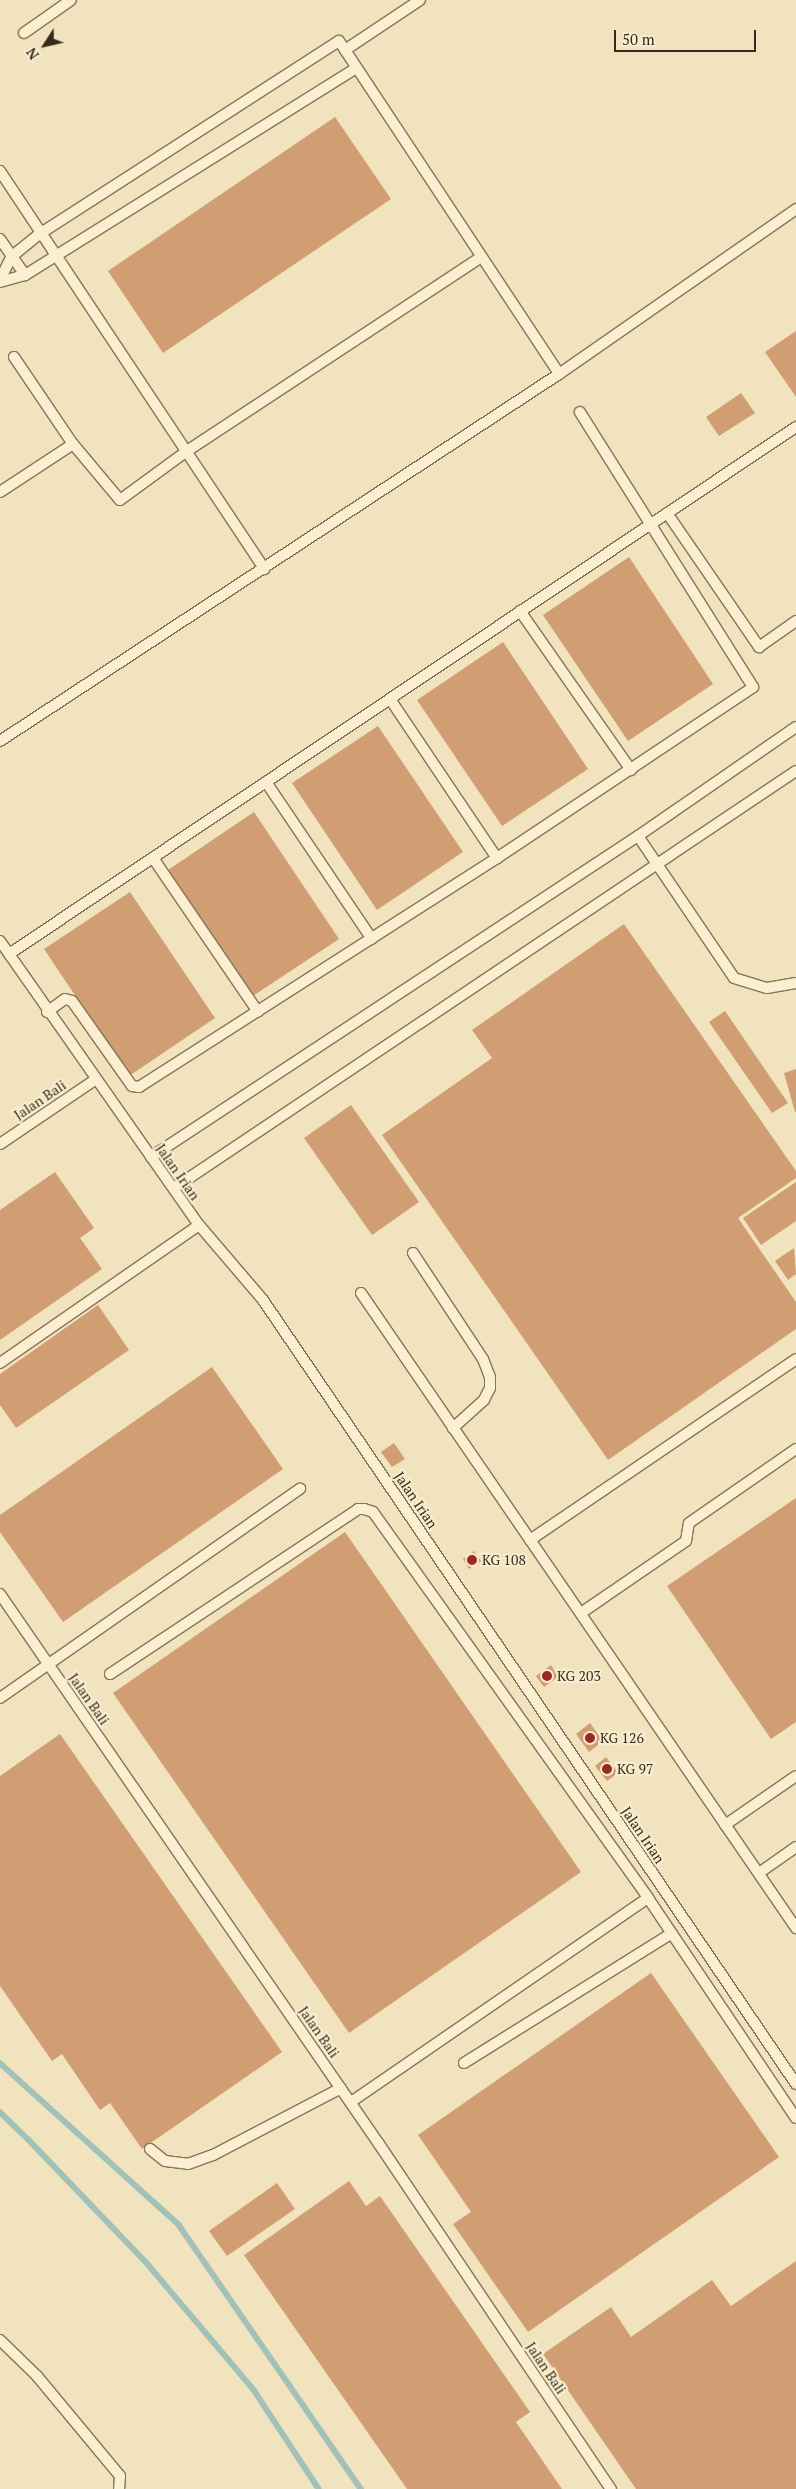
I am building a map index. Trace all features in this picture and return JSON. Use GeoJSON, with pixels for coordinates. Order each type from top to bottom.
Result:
{"type":"FeatureCollection","features":[{"type":"Feature","properties":{"kind":"lane"},"geometry":{"type":"LineString","coordinates":[[24,33],[71,0]]}},
{"type":"Feature","properties":{"kind":"lane"},"geometry":{"type":"LineString","coordinates":[[345,50],[420,0]]}},
{"type":"Feature","properties":{"kind":"lane"},"geometry":{"type":"LineString","coordinates":[[0,282],[12,257],[41,233],[338,41],[559,374]]}},
{"type":"Feature","properties":{"kind":"lane"},"geometry":{"type":"LineString","coordinates":[[0,282],[25,275],[356,68]]}},
{"type":"Feature","properties":{"kind":"lane"},"geometry":{"type":"LineString","coordinates":[[0,171],[264,569]]}},
{"type":"Feature","properties":{"kind":"lane"},"geometry":{"type":"LineString","coordinates":[[0,741],[559,374],[796,209]]}},
{"type":"Feature","properties":{"kind":"lane"},"geometry":{"type":"LineString","coordinates":[[0,239],[25,275]]}},
{"type":"Feature","properties":{"kind":"lane"},"geometry":{"type":"LineString","coordinates":[[14,357],[73,444],[120,500],[187,451],[481,257]]}},
{"type":"Feature","properties":{"kind":"lane"},"geometry":{"type":"LineString","coordinates":[[47,1012],[65,999],[72,1001],[132,1086],[140,1087],[497,858],[753,687],[649,525],[580,412]]}},
{"type":"Feature","properties":{"kind":"lane"},"geometry":{"type":"LineString","coordinates":[[9,954],[796,427]]}},
{"type":"Feature","properties":{"kind":"lane"},"geometry":{"type":"LineString","coordinates":[[0,492],[73,444]]}},
{"type":"Feature","properties":{"kind":"lane"},"geometry":{"type":"LineString","coordinates":[[668,513],[759,648],[796,621]]}},
{"type":"Feature","properties":{"kind":"lane"},"geometry":{"type":"LineString","coordinates":[[520,611],[631,770]]}},
{"type":"Feature","properties":{"kind":"lane"},"geometry":{"type":"LineString","coordinates":[[390,698],[497,858]]}},
{"type":"Feature","properties":{"kind":"lane"},"geometry":{"type":"LineString","coordinates":[[151,1157],[638,836],[796,727]]}},
{"type":"Feature","properties":{"kind":"lane"},"geometry":{"type":"LineString","coordinates":[[174,1188],[796,771]]}},
{"type":"Feature","properties":{"kind":"lane"},"geometry":{"type":"LineString","coordinates":[[266,782],[372,939]]}},
{"type":"Feature","properties":{"kind":"lane"},"geometry":{"type":"LineString","coordinates":[[638,836],[734,978],[767,988],[796,983]]}},
{"type":"Feature","properties":{"kind":"lane"},"geometry":{"type":"LineString","coordinates":[[153,858],[258,1012]]}},
{"type":"Feature","properties":{"kind":"lane","name":"Jalan Irian"},"geometry":{"type":"LineString","coordinates":[[0,941],[47,1012],[199,1225],[263,1300],[796,2084]]}},
{"type":"Feature","properties":{"kind":"lane","name":"Jalan Bali"},"geometry":{"type":"LineString","coordinates":[[0,1144],[95,1080]]}},
{"type":"Feature","properties":{"kind":"lane"},"geometry":{"type":"LineString","coordinates":[[0,1363],[199,1225]]}},
{"type":"Feature","properties":{"kind":"lane"},"geometry":{"type":"LineString","coordinates":[[413,1252],[483,1360],[490,1377],[490,1388],[484,1400],[453,1428]]}},
{"type":"Feature","properties":{"kind":"lane"},"geometry":{"type":"LineString","coordinates":[[361,1293],[796,1928]]}},
{"type":"Feature","properties":{"kind":"lane"},"geometry":{"type":"LineString","coordinates":[[530,1540],[796,1359]]}},
{"type":"Feature","properties":{"kind":"lane"},"geometry":{"type":"LineString","coordinates":[[581,1613],[686,1541],[690,1523],[796,1449]]}},
{"type":"Feature","properties":{"kind":"lane"},"geometry":{"type":"LineString","coordinates":[[0,1698],[300,1489]]}},
{"type":"Feature","properties":{"kind":"lane"},"geometry":{"type":"LineString","coordinates":[[110,1674],[358,1510],[364,1508],[373,1512],[648,1898],[796,2118]]}},
{"type":"Feature","properties":{"kind":"lane","name":"Jalan Bali"},"geometry":{"type":"LineString","coordinates":[[0,1594],[351,2102],[611,2489]]}},
{"type":"Feature","properties":{"kind":"lane"},"geometry":{"type":"LineString","coordinates":[[725,1825],[796,1776]]}},
{"type":"Feature","properties":{"kind":"lane"},"geometry":{"type":"LineString","coordinates":[[759,1873],[796,1847]]}},
{"type":"Feature","properties":{"kind":"lane"},"geometry":{"type":"LineString","coordinates":[[351,2102],[648,1898]]}},
{"type":"Feature","properties":{"kind":"lane"},"geometry":{"type":"LineString","coordinates":[[464,2063],[672,1933]]}},
{"type":"Feature","properties":{"kind":"lane"},"geometry":{"type":"LineString","coordinates":[[150,2149],[165,2161],[188,2164],[214,2155],[341,2088]]}},
{"type":"Feature","properties":{"kind":"lane"},"geometry":{"type":"LineString","coordinates":[[0,2340],[37,2376],[120,2476],[119,2489]]}},
{"type":"Feature","properties":{"kind":"building"},"geometry":{"type":"Polygon","coordinates":[[[335,117],[391,199],[163,353],[108,271],[335,117]]]}},
{"type":"Feature","properties":{"kind":"building"},"geometry":{"type":"Polygon","coordinates":[[[796,331],[796,397],[765,352],[796,331]]]}},
{"type":"Feature","properties":{"kind":"building"},"geometry":{"type":"Polygon","coordinates":[[[741,393],[755,413],[719,436],[706,417],[741,393]]]}},
{"type":"Feature","properties":{"kind":"building"},"geometry":{"type":"Polygon","coordinates":[[[629,557],[713,684],[628,741],[543,615],[629,557]]]}},
{"type":"Feature","properties":{"kind":"building"},"geometry":{"type":"Polygon","coordinates":[[[503,642],[588,769],[502,826],[417,700],[503,642]]]}},
{"type":"Feature","properties":{"kind":"building"},"geometry":{"type":"Polygon","coordinates":[[[378,726],[463,852],[377,910],[292,783],[378,726]]]}},
{"type":"Feature","properties":{"kind":"building"},"geometry":{"type":"Polygon","coordinates":[[[254,812],[339,939],[253,996],[168,870],[254,812]]]}},
{"type":"Feature","properties":{"kind":"building"},"geometry":{"type":"Polygon","coordinates":[[[130,892],[215,1018],[129,1076],[44,949],[130,892]]]}},
{"type":"Feature","properties":{"kind":"building"},"geometry":{"type":"Polygon","coordinates":[[[624,924],[796,1171],[796,1178],[738,1218],[796,1302],[796,1329],[608,1460],[382,1135],[492,1058],[472,1030],[624,924]]]}},
{"type":"Feature","properties":{"kind":"building"},"geometry":{"type":"Polygon","coordinates":[[[725,1011],[788,1103],[772,1113],[709,1022],[725,1011]]]}},
{"type":"Feature","properties":{"kind":"building"},"geometry":{"type":"Polygon","coordinates":[[[796,1069],[796,1112],[795,1112],[784,1073],[796,1069]]]}},
{"type":"Feature","properties":{"kind":"building"},"geometry":{"type":"Polygon","coordinates":[[[351,1105],[419,1202],[372,1235],[304,1138],[351,1105]]]}},
{"type":"Feature","properties":{"kind":"building"},"geometry":{"type":"Polygon","coordinates":[[[55,1172],[94,1228],[80,1238],[102,1269],[0,1340],[0,1210],[55,1172]]]}},
{"type":"Feature","properties":{"kind":"building"},"geometry":{"type":"Polygon","coordinates":[[[796,1182],[796,1221],[761,1245],[743,1218],[796,1182]]]}},
{"type":"Feature","properties":{"kind":"building"},"geometry":{"type":"Polygon","coordinates":[[[794,1248],[796,1274],[788,1280],[775,1261],[794,1248]]]}},
{"type":"Feature","properties":{"kind":"building"},"geometry":{"type":"Polygon","coordinates":[[[98,1305],[129,1350],[16,1428],[0,1405],[0,1374],[98,1305]]]}},
{"type":"Feature","properties":{"kind":"building"},"geometry":{"type":"Polygon","coordinates":[[[212,1367],[283,1469],[63,1622],[0,1532],[0,1515],[212,1367]]]}},
{"type":"Feature","properties":{"kind":"building"},"geometry":{"type":"Polygon","coordinates":[[[394,1443],[405,1459],[392,1467],[381,1452],[394,1443]]]}},
{"type":"Feature","properties":{"kind":"building"},"geometry":{"type":"Polygon","coordinates":[[[796,1498],[796,1722],[771,1739],[667,1586],[796,1498]]]}},
{"type":"Feature","properties":{"kind":"building"},"geometry":{"type":"Polygon","coordinates":[[[345,1532],[581,1872],[349,2033],[113,1693],[345,1532]]]}},
{"type":"Feature","properties":{"kind":"building","name":"KG 108"},"geometry":{"type":"Polygon","coordinates":[[[474,1551],[481,1561],[469,1569],[463,1559],[474,1551]]]}},
{"type":"Feature","properties":{"kind":"building","name":"KG 203"},"geometry":{"type":"Polygon","coordinates":[[[551,1665],[558,1677],[544,1687],[536,1676],[551,1665]]]}},
{"type":"Feature","properties":{"kind":"building","name":"KG 126"},"geometry":{"type":"Polygon","coordinates":[[[590,1723],[603,1741],[589,1752],[576,1734],[590,1723]]]}},
{"type":"Feature","properties":{"kind":"building"},"geometry":{"type":"Polygon","coordinates":[[[60,1734],[282,2052],[142,2149],[110,2103],[100,2110],[62,2054],[52,2061],[0,1986],[0,1776],[60,1734]]]}},
{"type":"Feature","properties":{"kind":"building","name":"KG 97"},"geometry":{"type":"Polygon","coordinates":[[[606,1757],[618,1773],[607,1781],[595,1766],[606,1757]]]}},
{"type":"Feature","properties":{"kind":"building"},"geometry":{"type":"Polygon","coordinates":[[[651,1973],[779,2157],[528,2332],[453,2224],[471,2212],[418,2135],[651,1973]]]}},
{"type":"Feature","properties":{"kind":"building"},"geometry":{"type":"Polygon","coordinates":[[[349,2181],[366,2206],[380,2196],[530,2412],[516,2422],[562,2489],[407,2489],[244,2255],[349,2181]]]}},
{"type":"Feature","properties":{"kind":"building"},"geometry":{"type":"Polygon","coordinates":[[[277,2183],[295,2209],[227,2256],[209,2231],[277,2183]]]}},
{"type":"Feature","properties":{"kind":"building"},"geometry":{"type":"Polygon","coordinates":[[[796,2261],[796,2489],[636,2489],[543,2354],[611,2307],[631,2337],[712,2280],[731,2306],[796,2261]]]}},
{"type":"Feature","properties":{"kind":"waterway"},"geometry":{"type":"LineString","coordinates":[[0,2063],[179,2225],[361,2489]]}},
{"type":"Feature","properties":{"kind":"waterway"},"geometry":{"type":"LineString","coordinates":[[0,2112],[146,2262],[254,2390],[319,2489]]}},
{"type":"Feature","properties":{"kind":"place","name":"KG 108"},"geometry":{"type":"Point","coordinates":[472,1560]}},
{"type":"Feature","properties":{"kind":"place","name":"KG 203"},"geometry":{"type":"Point","coordinates":[547,1676]}},
{"type":"Feature","properties":{"kind":"place","name":"KG 126"},"geometry":{"type":"Point","coordinates":[590,1738]}},
{"type":"Feature","properties":{"kind":"place","name":"KG 97"},"geometry":{"type":"Point","coordinates":[607,1769]}}]}
